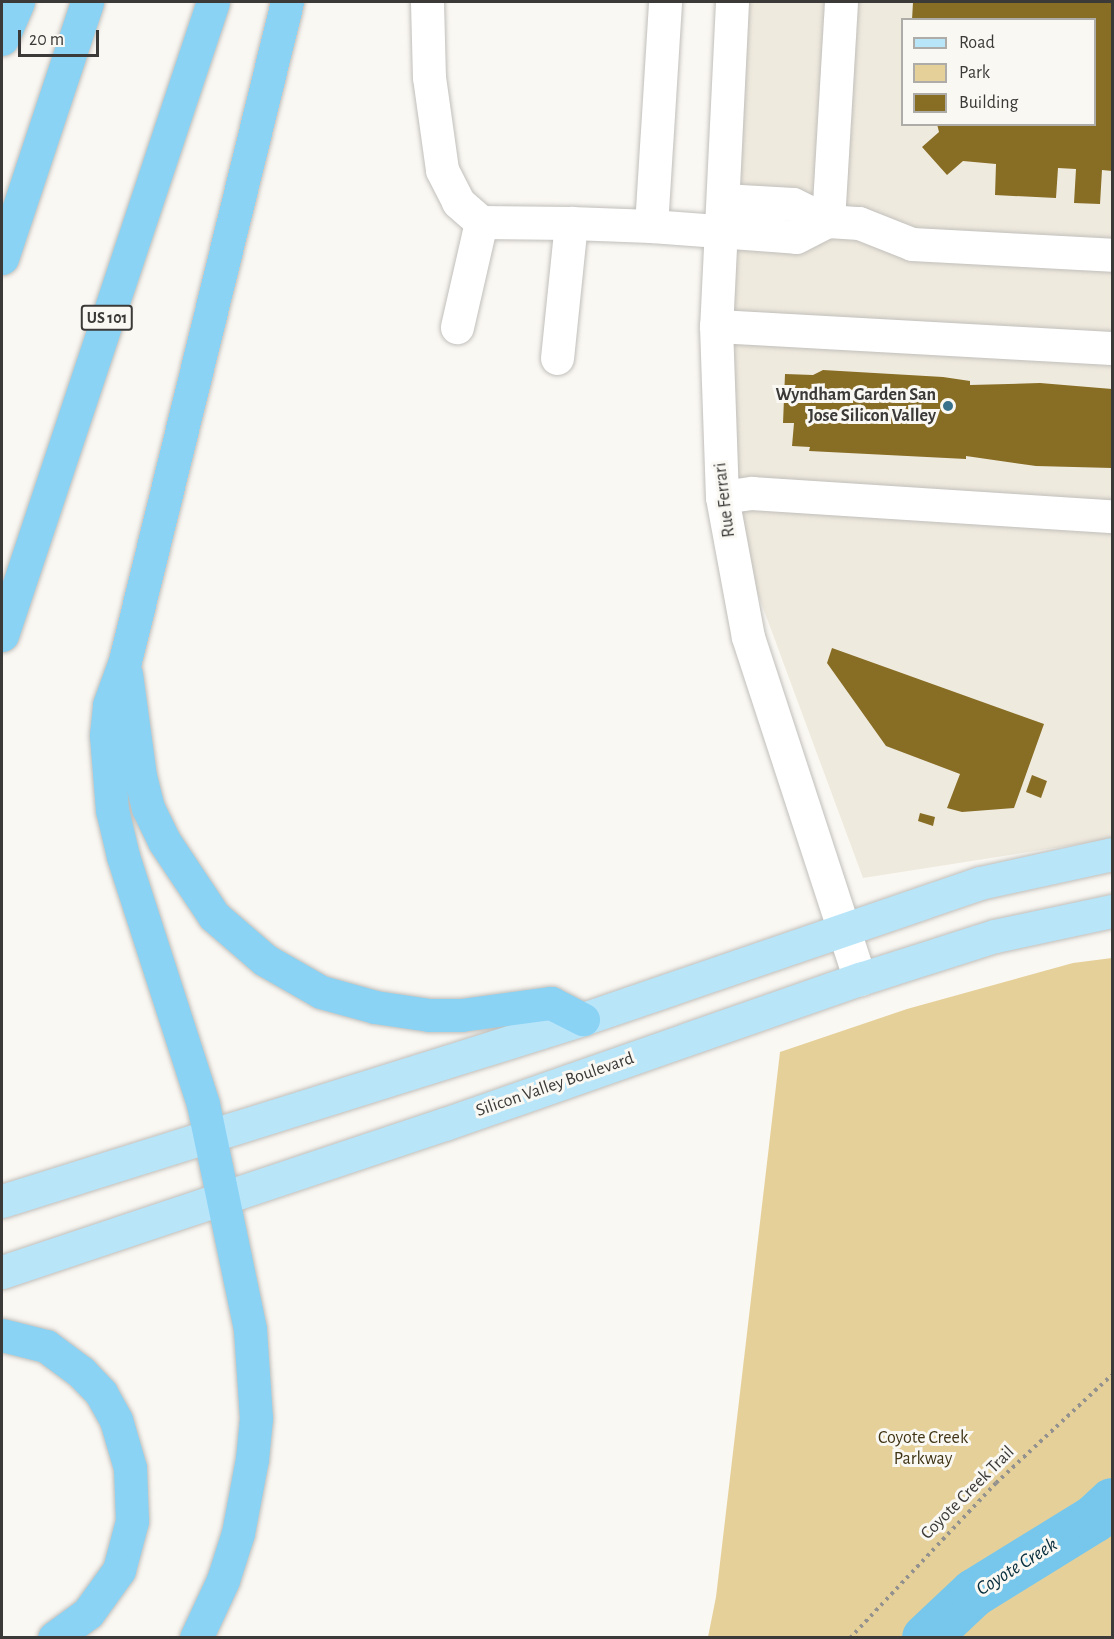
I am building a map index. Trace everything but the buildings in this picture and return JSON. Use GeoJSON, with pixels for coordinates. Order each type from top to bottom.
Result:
{"type":"FeatureCollection","features":[{"type":"Feature","properties":{"kind":"highway"},"geometry":{"type":"LineString","coordinates":[[2,39],[18,2]]}},
{"type":"Feature","properties":{"kind":"highway"},"geometry":{"type":"LineString","coordinates":[[2,258],[87,2]]}},
{"type":"Feature","properties":{"kind":"highway","name":"US 101"},"geometry":{"type":"LineString","coordinates":[[2,635],[213,2]]}},
{"type":"Feature","properties":{"kind":"highway"},"geometry":{"type":"LineString","coordinates":[[196,1638],[211,1610],[238,1533],[252,1460],[256,1418],[250,1329],[210,1138],[112,810],[107,767],[108,715],[125,661],[287,2]]}},
{"type":"Feature","properties":{"kind":"highway"},"geometry":{"type":"LineString","coordinates":[[125,661],[140,776],[148,808],[164,841],[214,916],[265,960],[321,992],[375,1007],[461,1015],[551,1003],[583,1019]]}},
{"type":"Feature","properties":{"kind":"highway"},"geometry":{"type":"LineString","coordinates":[[2,1335],[46,1346],[81,1372],[100,1393],[116,1420],[130,1468],[132,1521],[118,1570],[88,1612],[54,1638]]}},
{"type":"Feature","properties":{"kind":"main road"},"geometry":{"type":"LineString","coordinates":[[2,1201],[210,1138],[583,1019],[980,883],[1113,854]]}},
{"type":"Feature","properties":{"kind":"main road","name":"Silicon Valley Boulevard"},"geometry":{"type":"LineString","coordinates":[[2,1272],[860,979],[995,936],[1113,911]]}},
{"type":"Feature","properties":{"kind":"street"},"geometry":{"type":"LineString","coordinates":[[427,2],[429,77],[442,170],[458,202],[481,222],[651,226],[721,215],[796,237],[828,221],[859,223],[912,244],[1113,255]]}},
{"type":"Feature","properties":{"kind":"street"},"geometry":{"type":"LineString","coordinates":[[651,226],[665,2]]}},
{"type":"Feature","properties":{"kind":"street","name":"Rue Ferrari"},"geometry":{"type":"LineString","coordinates":[[732,2],[716,326],[722,496],[748,638],[860,979]]}},
{"type":"Feature","properties":{"kind":"street"},"geometry":{"type":"LineString","coordinates":[[828,221],[841,2]]}},
{"type":"Feature","properties":{"kind":"street"},"geometry":{"type":"LineString","coordinates":[[457,327],[481,222]]}},
{"type":"Feature","properties":{"kind":"street"},"geometry":{"type":"LineString","coordinates":[[557,358],[571,223]]}},
{"type":"Feature","properties":{"kind":"street"},"geometry":{"type":"LineString","coordinates":[[716,326],[1113,348]]}},
{"type":"Feature","properties":{"kind":"street"},"geometry":{"type":"LineString","coordinates":[[722,496],[753,493],[1113,516]]}},
{"type":"Feature","properties":{"kind":"path","name":"Coyote Creek Trail"},"geometry":{"type":"LineString","coordinates":[[850,1638],[996,1483],[1113,1375]]}},
{"type":"Feature","properties":{"kind":"shaded area"},"geometry":{"type":"Polygon","coordinates":[[[732,2],[1112,2],[1112,839],[863,878],[722,497],[732,2]]]}},
{"type":"Feature","properties":{"kind":"green space","name":"Coyote Creek Parkway"},"geometry":{"type":"Polygon","coordinates":[[[1112,958],[1112,1637],[708,1637],[716,1597],[780,1052],[907,1009],[1073,963],[1112,958]]]}},
{"type":"Feature","properties":{"kind":"waterway","name":"Coyote Creek"},"geometry":{"type":"LineString","coordinates":[[926,1638],[974,1593],[1094,1519],[1112,1502]]}},
{"type":"Feature","properties":{"kind":"place","name":"Wyndham Garden San Jose Silicon Valley"},"geometry":{"type":"Point","coordinates":[948,406]}}]}
